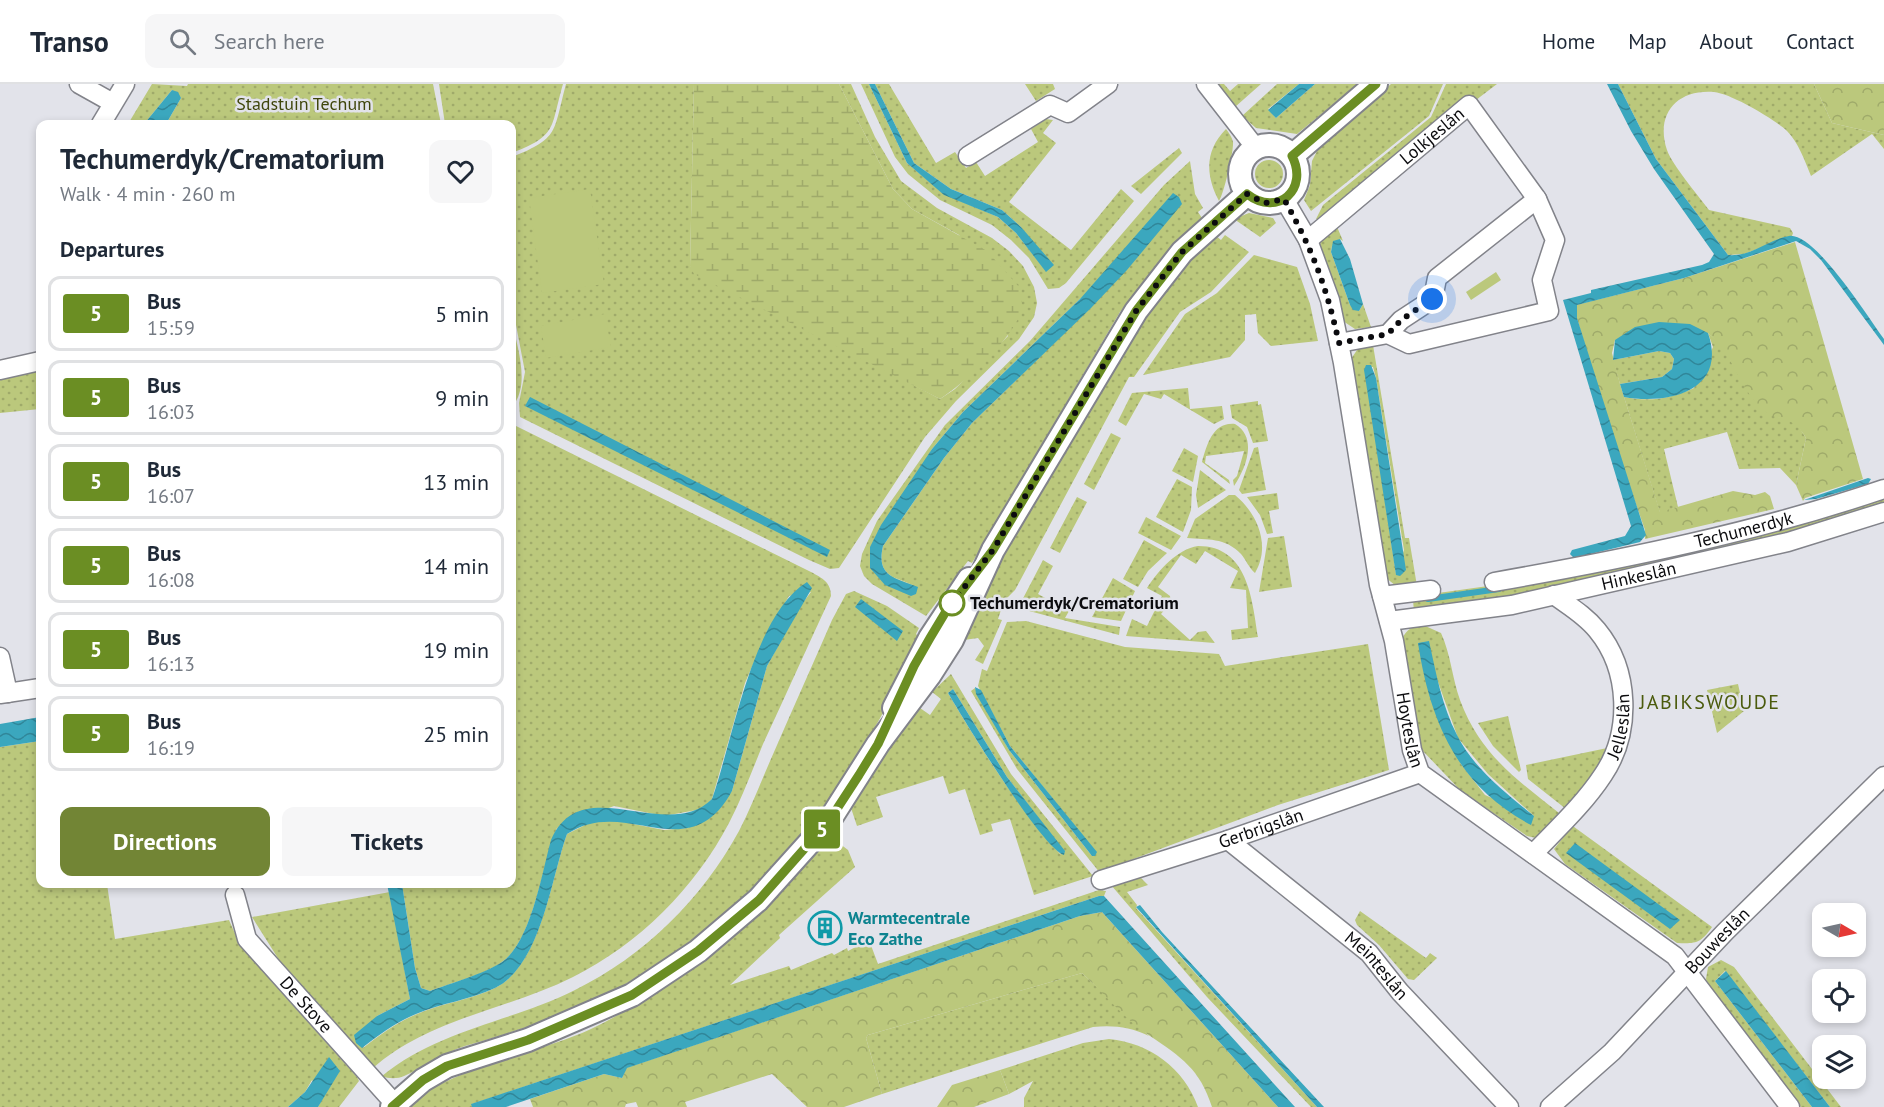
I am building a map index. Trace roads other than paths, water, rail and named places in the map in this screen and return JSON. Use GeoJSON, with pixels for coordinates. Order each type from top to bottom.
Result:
{"type":"FeatureCollection","features":[{"type":"Feature","properties":{"kind":"street"},"geometry":{"type":"LineString","coordinates":[[79,84],[113,104]]}},
{"type":"Feature","properties":{"kind":"street"},"geometry":{"type":"LineString","coordinates":[[103,120],[125,84]]}},
{"type":"Feature","properties":{"kind":"street"},"geometry":{"type":"LineString","coordinates":[[968,156],[1050,105],[1068,113],[1108,84]]}},
{"type":"Feature","properties":{"kind":"street"},"geometry":{"type":"LineString","coordinates":[[1206,84],[1255,147]]}},
{"type":"Feature","properties":{"kind":"street"},"geometry":{"type":"LineString","coordinates":[[1292,156],[1376,84]]}},
{"type":"Feature","properties":{"kind":"street","name":"Lolkjeslân"},"geometry":{"type":"LineString","coordinates":[[1308,240],[1469,105],[1537,199],[1555,240],[1542,280],[1549,311],[1409,344],[1388,334],[1339,343]]}},
{"type":"Feature","properties":{"kind":"street"},"geometry":{"type":"LineString","coordinates":[[1275,145],[1292,156],[1298,167],[1298,179],[1293,191],[1284,199],[1265,203],[1247,194],[1240,182],[1239,169],[1245,156],[1255,147],[1275,145]]}},
{"type":"Feature","properties":{"kind":"street"},"geometry":{"type":"LineString","coordinates":[[393,1105],[423,1080],[447,1066],[578,1020],[632,995],[698,951],[759,900],[829,821],[878,744],[929,676],[952,640],[993,550],[1136,311],[1182,252],[1247,194]]}},
{"type":"Feature","properties":{"kind":"street","name":"Hoyteslân"},"geometry":{"type":"LineString","coordinates":[[1284,199],[1308,240],[1330,300],[1382,596],[1389,621],[1412,750],[1420,773],[1675,956],[1790,1107]]}},
{"type":"Feature","properties":{"kind":"street"},"geometry":{"type":"LineString","coordinates":[[1388,334],[1401,320],[1432,299],[1437,278],[1537,199]]}},
{"type":"Feature","properties":{"kind":"street"},"geometry":{"type":"LineString","coordinates":[[0,370],[36,361]]}},
{"type":"Feature","properties":{"kind":"street","name":"Techumerdyk"},"geometry":{"type":"LineString","coordinates":[[1494,582],[1685,544],[1840,504],[1884,489]]}},
{"type":"Feature","properties":{"kind":"street","name":"Hinkeslân"},"geometry":{"type":"LineString","coordinates":[[1389,621],[1512,605],[1788,542],[1884,512]]}},
{"type":"Feature","properties":{"kind":"street"},"geometry":{"type":"LineString","coordinates":[[1382,596],[1431,590]]}},
{"type":"Feature","properties":{"kind":"street","name":"Jelleslân"},"geometry":{"type":"LineString","coordinates":[[1533,854],[1602,776],[1617,748],[1623,716],[1619,674],[1605,641],[1585,618],[1554,595]]}},
{"type":"Feature","properties":{"kind":"street"},"geometry":{"type":"LineString","coordinates":[[0,657],[4,694],[36,689]]}},
{"type":"Feature","properties":{"kind":"street","name":"Gerbrigslân"},"geometry":{"type":"LineString","coordinates":[[1101,880],[1228,840],[1420,773]]}},
{"type":"Feature","properties":{"kind":"street","name":"Bouweslân"},"geometry":{"type":"LineString","coordinates":[[1550,1107],[1612,1052],[1687,972],[1884,776]]}},
{"type":"Feature","properties":{"kind":"street","name":"Meinteslân"},"geometry":{"type":"LineString","coordinates":[[1228,840],[1369,953],[1407,1000],[1509,1107]]}},
{"type":"Feature","properties":{"kind":"street","name":"De Stove"},"geometry":{"type":"LineString","coordinates":[[235,895],[247,939],[393,1105]]}},
{"type":"Feature","properties":{"kind":"water"},"geometry":{"type":"Polygon","coordinates":[[[869,84],[875,84],[914,163],[951,189],[1002,210],[1021,227],[1054,265],[1046,272],[1016,233],[998,217],[944,195],[907,163],[869,84]]]}},
{"type":"Feature","properties":{"kind":"water"},"geometry":{"type":"Polygon","coordinates":[[[1299,84],[1315,84],[1276,118],[1268,110],[1299,84]]]}},
{"type":"Feature","properties":{"kind":"water"},"geometry":{"type":"Polygon","coordinates":[[[1607,84],[1618,84],[1656,159],[1728,255],[1752,251],[1789,236],[1800,238],[1813,248],[1841,278],[1884,339],[1884,345],[1821,260],[1810,249],[1796,241],[1684,278],[1577,305],[1577,318],[1646,535],[1640,542],[1574,558],[1570,554],[1572,550],[1625,536],[1631,526],[1563,300],[1591,293],[1591,290],[1702,265],[1709,262],[1714,254],[1654,169],[1607,84]]]}},
{"type":"Feature","properties":{"kind":"water"},"geometry":{"type":"Polygon","coordinates":[[[172,90],[178,92],[181,98],[168,120],[147,120],[172,90]]]}},
{"type":"Feature","properties":{"kind":"water"},"geometry":{"type":"Polygon","coordinates":[[[1173,193],[1179,197],[1182,204],[1127,270],[1091,308],[972,423],[944,458],[883,546],[882,564],[885,570],[895,578],[918,587],[916,594],[911,596],[885,585],[870,568],[870,547],[881,525],[932,449],[963,412],[1080,299],[1173,193]]]}},
{"type":"Feature","properties":{"kind":"water"},"geometry":{"type":"Polygon","coordinates":[[[1340,239],[1350,259],[1363,304],[1359,311],[1353,310],[1350,305],[1331,252],[1333,241],[1340,239]]]}},
{"type":"Feature","properties":{"kind":"water"},"geometry":{"type":"Polygon","coordinates":[[[1659,322],[1690,324],[1708,333],[1712,353],[1710,369],[1702,381],[1690,390],[1675,396],[1658,399],[1624,397],[1620,384],[1662,377],[1672,369],[1674,359],[1670,353],[1659,351],[1613,360],[1615,340],[1635,327],[1659,322]]]}},
{"type":"Feature","properties":{"kind":"water"},"geometry":{"type":"Polygon","coordinates":[[[1366,365],[1371,365],[1376,378],[1406,570],[1400,576],[1396,575],[1364,370],[1366,365]]]}},
{"type":"Feature","properties":{"kind":"water"},"geometry":{"type":"Polygon","coordinates":[[[530,397],[830,550],[827,557],[525,406],[530,397]]]}},
{"type":"Feature","properties":{"kind":"water"},"geometry":{"type":"Polygon","coordinates":[[[1868,478],[1871,479],[1868,484],[1816,499],[1804,500],[1868,478]]]}},
{"type":"Feature","properties":{"kind":"water"},"geometry":{"type":"Polygon","coordinates":[[[807,582],[812,588],[767,666],[732,791],[715,814],[696,826],[676,829],[611,822],[589,824],[567,834],[534,941],[511,977],[485,992],[409,1017],[362,1048],[356,1043],[354,1035],[377,1016],[410,999],[388,888],[403,888],[415,968],[421,988],[430,991],[502,962],[521,939],[534,906],[551,840],[565,820],[582,810],[603,808],[672,814],[693,811],[712,799],[758,650],[772,622],[788,599],[807,582]]]}},
{"type":"Feature","properties":{"kind":"water"},"geometry":{"type":"Polygon","coordinates":[[[861,599],[903,631],[897,641],[855,607],[861,599]]]}},
{"type":"Feature","properties":{"kind":"water"},"geometry":{"type":"Polygon","coordinates":[[[1429,641],[1443,701],[1457,735],[1481,769],[1534,816],[1531,825],[1505,809],[1484,791],[1451,749],[1430,699],[1423,672],[1418,643],[1429,641]]]}},
{"type":"Feature","properties":{"kind":"water"},"geometry":{"type":"Polygon","coordinates":[[[975,687],[981,690],[1010,746],[1097,852],[1095,856],[1092,856],[1009,750],[976,694],[975,687]]]}},
{"type":"Feature","properties":{"kind":"water"},"geometry":{"type":"Polygon","coordinates":[[[953,689],[1007,777],[1065,851],[1064,855],[1053,847],[1038,830],[1003,781],[948,693],[953,689]]]}},
{"type":"Feature","properties":{"kind":"water"},"geometry":{"type":"Polygon","coordinates":[[[36,718],[36,742],[0,747],[0,724],[36,718]]]}},
{"type":"Feature","properties":{"kind":"water"},"geometry":{"type":"Polygon","coordinates":[[[1575,843],[1680,920],[1670,929],[1566,853],[1575,843]]]}},
{"type":"Feature","properties":{"kind":"water"},"geometry":{"type":"Polygon","coordinates":[[[1104,896],[1295,1107],[1278,1107],[1102,912],[1080,916],[627,1068],[622,1078],[604,1074],[506,1107],[472,1107],[471,1104],[1104,896]]]}},
{"type":"Feature","properties":{"kind":"water"},"geometry":{"type":"Polygon","coordinates":[[[1140,905],[1162,932],[1324,1107],[1317,1107],[1136,907],[1140,905]]]}},
{"type":"Feature","properties":{"kind":"water"},"geometry":{"type":"Polygon","coordinates":[[[1726,971],[1812,1083],[1812,1089],[1816,1089],[1830,1107],[1812,1107],[1715,981],[1726,971]]]}},
{"type":"Feature","properties":{"kind":"water"},"geometry":{"type":"Polygon","coordinates":[[[329,1057],[340,1071],[318,1107],[288,1107],[305,1092],[329,1057]]]}},
{"type":"Feature","properties":{"kind":"waterway"},"geometry":{"type":"LineString","coordinates":[[1428,599],[1499,589]]}},
{"type":"Feature","properties":{"kind":"place","name":"Techumerdyk/Crematorium"},"geometry":{"type":"Point","coordinates":[952,603]}},
{"type":"Feature","properties":{"kind":"place","name":"Warmtecentrale Eco Zathe"},"geometry":{"type":"Point","coordinates":[825,928]}},
{"type":"Feature","properties":{"kind":"district","name":"JABIKSWOUDE"},"geometry":{"type":"Point","coordinates":[1710,702]}},
{"type":"Feature","properties":{"kind":"park label","name":"Stadstuin Techum"},"geometry":{"type":"Point","coordinates":[304,104]}}]}
